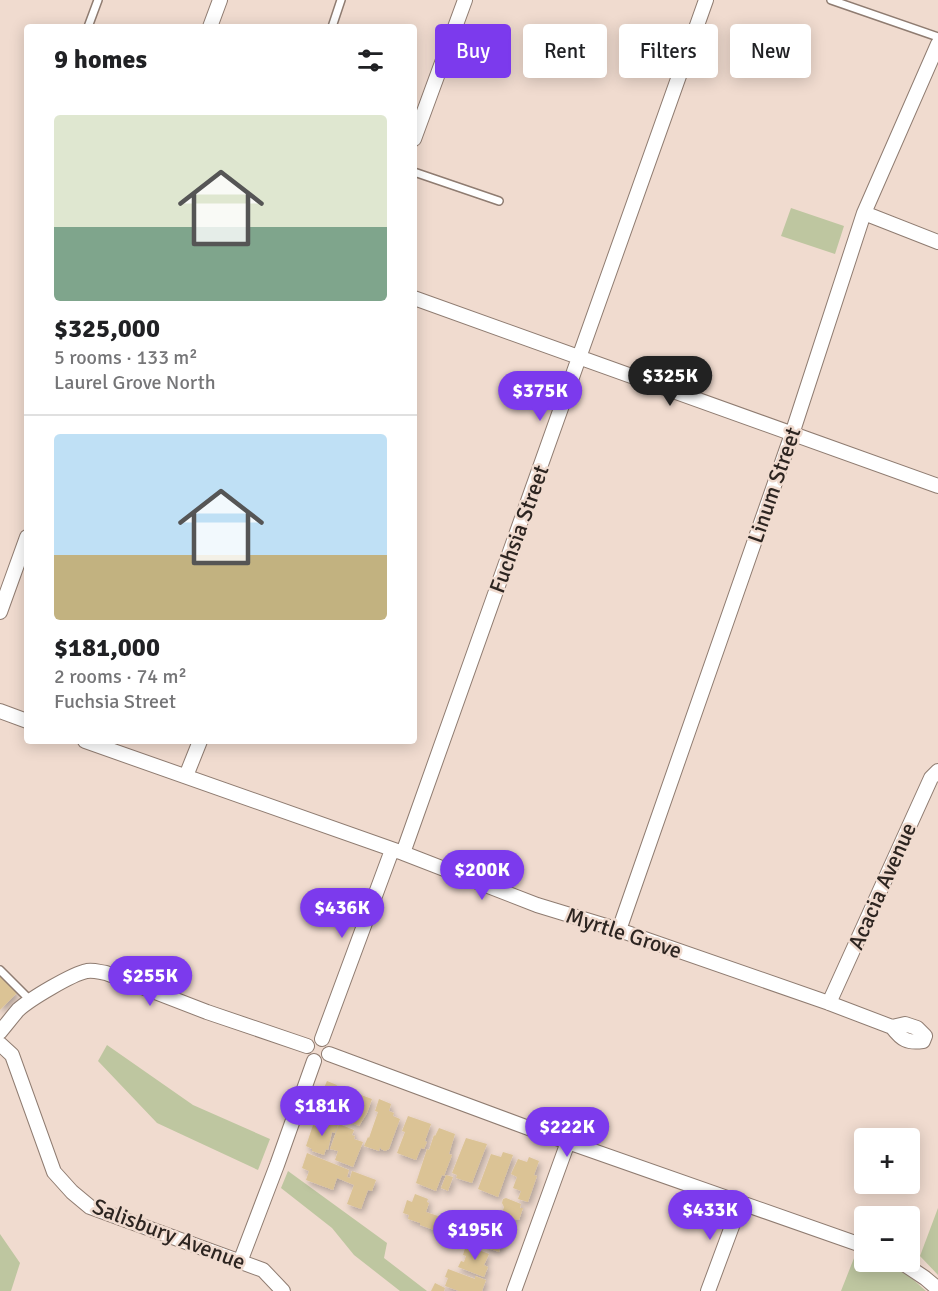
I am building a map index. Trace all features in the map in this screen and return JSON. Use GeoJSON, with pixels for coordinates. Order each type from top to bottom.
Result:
{"type":"FeatureCollection","features":[{"type":"Feature","properties":{"kind":"street"},"geometry":{"type":"LineString","coordinates":[[211,24],[220,0]]}},
{"type":"Feature","properties":{"kind":"street"},"geometry":{"type":"LineString","coordinates":[[417,131],[465,0]]}},
{"type":"Feature","properties":{"kind":"street","name":"Fuchsia Street"},"geometry":{"type":"LineString","coordinates":[[322,1039],[398,852],[580,358],[706,0]]}},
{"type":"Feature","properties":{"kind":"street","name":"Linum Street"},"geometry":{"type":"LineString","coordinates":[[619,930],[792,434],[864,213],[938,44]]}},
{"type":"Feature","properties":{"kind":"street"},"geometry":{"type":"LineString","coordinates":[[864,213],[938,242]]}},
{"type":"Feature","properties":{"kind":"street"},"geometry":{"type":"LineString","coordinates":[[417,299],[938,486]]}},
{"type":"Feature","properties":{"kind":"street"},"geometry":{"type":"LineString","coordinates":[[0,612],[24,545]]}},
{"type":"Feature","properties":{"kind":"street"},"geometry":{"type":"LineString","coordinates":[[0,711],[24,719]]}},
{"type":"Feature","properties":{"kind":"street","name":"Myrtle Grove"},"geometry":{"type":"LineString","coordinates":[[95,744],[398,852],[537,905],[619,930],[830,1003],[892,1027]]}},
{"type":"Feature","properties":{"kind":"street"},"geometry":{"type":"LineString","coordinates":[[186,776],[199,744]]}},
{"type":"Feature","properties":{"kind":"street","name":"Acacia Avenue"},"geometry":{"type":"LineString","coordinates":[[830,1003],[931,778],[938,771]]}},
{"type":"Feature","properties":{"kind":"street"},"geometry":{"type":"LineString","coordinates":[[0,1032],[19,1009],[31,1001],[74,975],[94,970],[307,1046]]}},
{"type":"Feature","properties":{"kind":"street"},"geometry":{"type":"LineString","coordinates":[[313,1039],[322,1039],[328,1044],[330,1051],[325,1060],[314,1061],[307,1053],[307,1046],[313,1039]]}},
{"type":"Feature","properties":{"kind":"street","name":"Salisbury Avenue"},"geometry":{"type":"LineString","coordinates":[[0,1044],[12,1055],[54,1172],[72,1192],[90,1207],[263,1270],[283,1291]]}},
{"type":"Feature","properties":{"kind":"street"},"geometry":{"type":"LineString","coordinates":[[329,1054],[568,1142],[854,1242]]}},
{"type":"Feature","properties":{"kind":"street"},"geometry":{"type":"LineString","coordinates":[[240,1262],[314,1061]]}},
{"type":"Feature","properties":{"kind":"street"},"geometry":{"type":"LineString","coordinates":[[514,1291],[568,1142]]}},
{"type":"Feature","properties":{"kind":"street"},"geometry":{"type":"LineString","coordinates":[[708,1291],[741,1202]]}},
{"type":"Feature","properties":{"kind":"street"},"geometry":{"type":"LineString","coordinates":[[916,1272],[938,1289]]}},
{"type":"Feature","properties":{"kind":"lane"},"geometry":{"type":"LineString","coordinates":[[89,24],[98,0]]}},
{"type":"Feature","properties":{"kind":"lane"},"geometry":{"type":"LineString","coordinates":[[333,24],[341,0]]}},
{"type":"Feature","properties":{"kind":"lane"},"geometry":{"type":"LineString","coordinates":[[831,0],[938,37]]}},
{"type":"Feature","properties":{"kind":"lane"},"geometry":{"type":"LineString","coordinates":[[417,173],[499,201]]}},
{"type":"Feature","properties":{"kind":"lane"},"geometry":{"type":"LineString","coordinates":[[0,970],[31,1001]]}},
{"type":"Feature","properties":{"kind":"green space"},"geometry":{"type":"Polygon","coordinates":[[[791,208],[844,226],[835,254],[781,236],[791,208]]]}},
{"type":"Feature","properties":{"kind":"green space"},"geometry":{"type":"Polygon","coordinates":[[[107,1045],[193,1105],[270,1139],[258,1170],[157,1123],[98,1061],[107,1045]]]}},
{"type":"Feature","properties":{"kind":"green space"},"geometry":{"type":"Polygon","coordinates":[[[288,1171],[387,1243],[384,1258],[427,1291],[400,1291],[354,1255],[332,1228],[281,1188],[288,1171]]]}},
{"type":"Feature","properties":{"kind":"green space"},"geometry":{"type":"Polygon","coordinates":[[[938,1208],[938,1275],[920,1256],[938,1208]]]}},
{"type":"Feature","properties":{"kind":"green space"},"geometry":{"type":"Polygon","coordinates":[[[0,1234],[20,1263],[11,1291],[0,1291],[0,1234]]]}},
{"type":"Feature","properties":{"kind":"green space"},"geometry":{"type":"Polygon","coordinates":[[[854,1258],[854,1272],[902,1272],[926,1291],[841,1291],[854,1258]]]}},
{"type":"Feature","properties":{"kind":"building"},"geometry":{"type":"Polygon","coordinates":[[[0,974],[17,993],[0,1010],[0,974]]]}},
{"type":"Feature","properties":{"kind":"building"},"geometry":{"type":"Polygon","coordinates":[[[327,1081],[337,1085],[335,1090],[348,1093],[341,1113],[335,1111],[333,1116],[314,1110],[327,1081]]]}},
{"type":"Feature","properties":{"kind":"building"},"geometry":{"type":"Polygon","coordinates":[[[350,1091],[372,1099],[359,1126],[350,1122],[351,1118],[343,1115],[350,1091]]]}},
{"type":"Feature","properties":{"kind":"building"},"geometry":{"type":"Polygon","coordinates":[[[379,1099],[391,1104],[389,1111],[400,1119],[389,1149],[385,1151],[380,1147],[379,1151],[364,1146],[378,1112],[375,1111],[379,1099]]]}},
{"type":"Feature","properties":{"kind":"building"},"geometry":{"type":"Polygon","coordinates":[[[408,1116],[431,1124],[425,1141],[427,1142],[424,1149],[421,1148],[416,1160],[397,1153],[408,1116]]]}},
{"type":"Feature","properties":{"kind":"building"},"geometry":{"type":"Polygon","coordinates":[[[328,1118],[339,1122],[335,1133],[332,1132],[328,1150],[326,1149],[324,1155],[306,1146],[313,1125],[323,1129],[328,1118]]]}},
{"type":"Feature","properties":{"kind":"building"},"geometry":{"type":"Polygon","coordinates":[[[339,1124],[354,1130],[352,1135],[355,1136],[354,1139],[363,1142],[353,1167],[335,1160],[338,1151],[330,1149],[339,1124]]]}},
{"type":"Feature","properties":{"kind":"building"},"geometry":{"type":"Polygon","coordinates":[[[439,1128],[455,1134],[449,1154],[452,1155],[436,1191],[416,1183],[427,1149],[429,1150],[439,1128]]]}},
{"type":"Feature","properties":{"kind":"building"},"geometry":{"type":"Polygon","coordinates":[[[466,1138],[487,1144],[472,1183],[456,1178],[457,1175],[452,1173],[466,1138]]]}},
{"type":"Feature","properties":{"kind":"building"},"geometry":{"type":"Polygon","coordinates":[[[503,1152],[513,1155],[498,1197],[478,1189],[491,1154],[501,1157],[503,1152]]]}},
{"type":"Feature","properties":{"kind":"building"},"geometry":{"type":"Polygon","coordinates":[[[307,1153],[349,1170],[347,1177],[350,1178],[352,1171],[376,1180],[372,1191],[368,1190],[361,1209],[347,1204],[354,1185],[337,1178],[333,1190],[306,1180],[309,1171],[302,1168],[307,1153]]]}},
{"type":"Feature","properties":{"kind":"building"},"geometry":{"type":"Polygon","coordinates":[[[529,1157],[539,1161],[534,1175],[537,1176],[528,1202],[518,1199],[521,1191],[513,1188],[517,1177],[511,1174],[518,1159],[527,1162],[529,1157]]]}},
{"type":"Feature","properties":{"kind":"building"},"geometry":{"type":"Polygon","coordinates":[[[446,1175],[453,1177],[448,1191],[441,1188],[446,1175]]]}},
{"type":"Feature","properties":{"kind":"building"},"geometry":{"type":"Polygon","coordinates":[[[415,1194],[428,1199],[426,1212],[441,1217],[442,1213],[447,1212],[461,1216],[469,1220],[467,1227],[476,1231],[478,1227],[484,1229],[485,1227],[501,1234],[505,1233],[499,1252],[485,1247],[487,1241],[476,1237],[474,1245],[453,1236],[455,1230],[440,1224],[437,1231],[408,1219],[409,1215],[403,1213],[407,1200],[412,1202],[415,1194]]]}},
{"type":"Feature","properties":{"kind":"building"},"geometry":{"type":"Polygon","coordinates":[[[503,1199],[521,1204],[520,1208],[523,1208],[519,1220],[514,1219],[511,1228],[499,1223],[504,1207],[503,1199]]]}},
{"type":"Feature","properties":{"kind":"building"},"geometry":{"type":"Polygon","coordinates":[[[466,1245],[489,1254],[484,1265],[488,1267],[484,1277],[458,1267],[461,1261],[464,1262],[466,1256],[463,1255],[466,1245]]]}},
{"type":"Feature","properties":{"kind":"building"},"geometry":{"type":"Polygon","coordinates":[[[448,1269],[475,1279],[475,1276],[486,1280],[482,1291],[459,1291],[445,1286],[448,1269]]]}},
{"type":"Feature","properties":{"kind":"building"},"geometry":{"type":"Polygon","coordinates":[[[435,1283],[445,1288],[444,1291],[431,1291],[435,1283]]]}}]}
